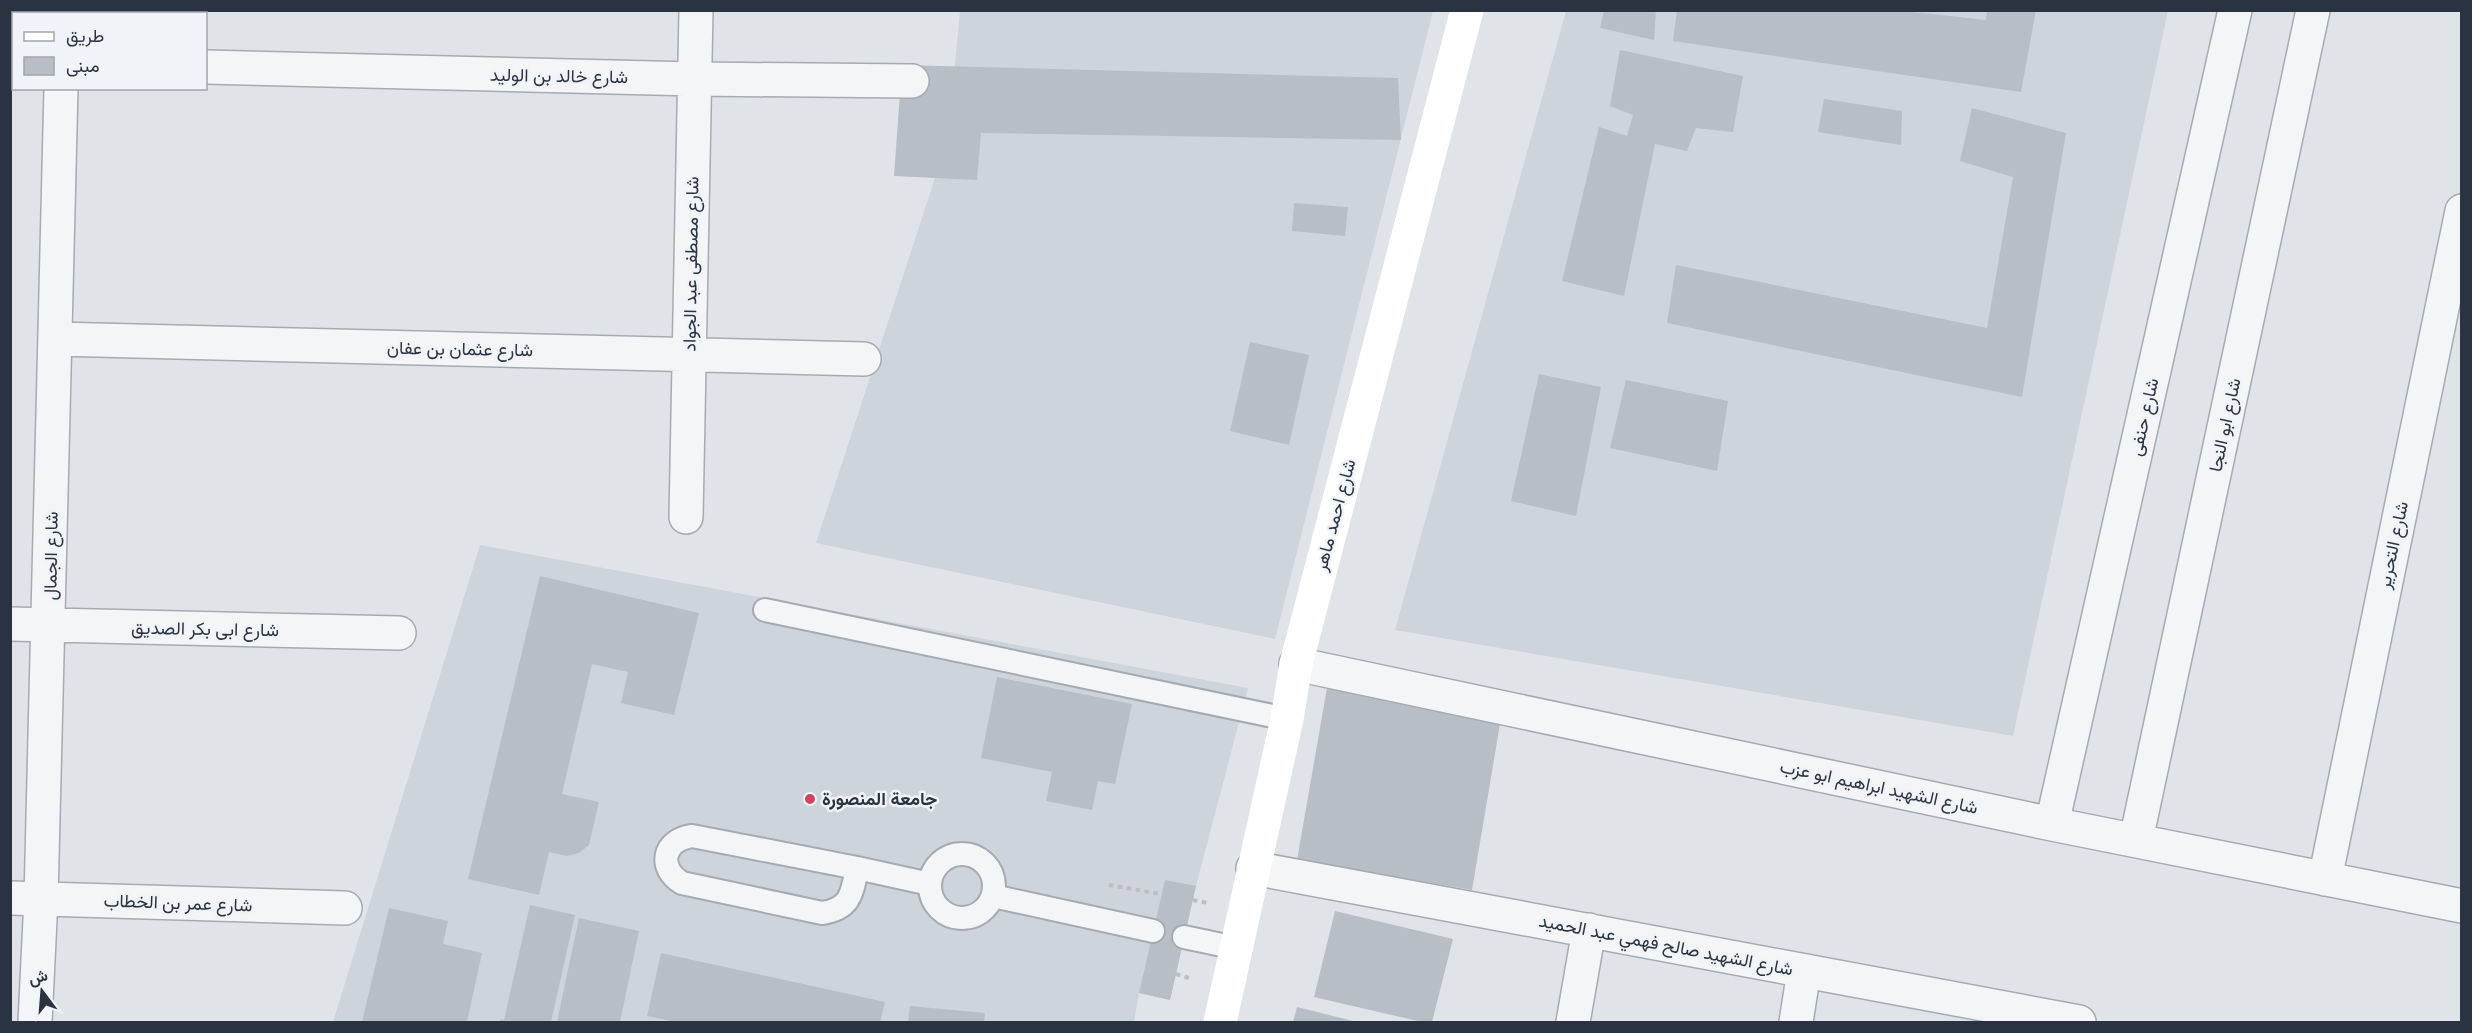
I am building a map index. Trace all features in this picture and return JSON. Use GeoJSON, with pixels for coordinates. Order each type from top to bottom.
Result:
{"type":"FeatureCollection","features":[{"type":"Feature","properties":{"kind":"main road","name":"شارع احمد ماهر"},"geometry":{"type":"LineString","coordinates":[[1220,1023],[1287,719],[1296,664],[1467,10]]}},
{"type":"Feature","properties":{"kind":"street","name":"شارع مصطفى عبد الجواد"},"geometry":{"type":"LineString","coordinates":[[686,517],[696,10]]}},
{"type":"Feature","properties":{"kind":"street","name":"شارع حنفى"},"geometry":{"type":"LineString","coordinates":[[2052,824],[2235,10]]}},
{"type":"Feature","properties":{"kind":"street","name":"شارع ابو النجا"},"geometry":{"type":"LineString","coordinates":[[2136,840],[2313,10]]}},
{"type":"Feature","properties":{"kind":"street","name":"شارع خالد بن الوليد"},"geometry":{"type":"LineString","coordinates":[[207,67],[695,79],[912,81]]}},
{"type":"Feature","properties":{"kind":"street","name":"شارع الجمال"},"geometry":{"type":"LineString","coordinates":[[35,1023],[26,898],[49,625],[61,90]]}},
{"type":"Feature","properties":{"kind":"street","name":"شارع التحرير"},"geometry":{"type":"LineString","coordinates":[[2325,879],[2462,212]]}},
{"type":"Feature","properties":{"kind":"street","name":"شارع عثمان بن عفان"},"geometry":{"type":"LineString","coordinates":[[56,339],[864,359]]}},
{"type":"Feature","properties":{"kind":"street","name":"شارع ابى بكر الصديق"},"geometry":{"type":"LineString","coordinates":[[10,624],[399,633]]}},
{"type":"Feature","properties":{"kind":"street","name":"شارع الشهيد ابراهيم ابو عزب"},"geometry":{"type":"LineString","coordinates":[[1296,664],[2052,824],[2462,906]]}},
{"type":"Feature","properties":{"kind":"street","name":"شارع الشهيد صالح فهمي عبد الحميد"},"geometry":{"type":"LineString","coordinates":[[1253,868],[1804,971],[1999,1015],[2079,1023]]}},
{"type":"Feature","properties":{"kind":"street","name":"شارع عمر بن الخطاب"},"geometry":{"type":"LineString","coordinates":[[26,898],[345,908]]}},
{"type":"Feature","properties":{"kind":"street"},"geometry":{"type":"LineString","coordinates":[[1573,1023],[1589,930]]}},
{"type":"Feature","properties":{"kind":"street"},"geometry":{"type":"LineString","coordinates":[[1796,1023],[1804,971]]}},
{"type":"Feature","properties":{"kind":"lane"},"geometry":{"type":"LineString","coordinates":[[765,610],[1287,719]]}},
{"type":"Feature","properties":{"kind":"lane"},"geometry":{"type":"LineString","coordinates":[[857,868],[848,901],[841,908],[822,913],[682,883],[672,877],[667,867],[666,855],[671,844],[680,837],[692,836],[857,868],[930,884]]}},
{"type":"Feature","properties":{"kind":"lane"},"geometry":{"type":"LineString","coordinates":[[955,855],[969,855],[981,860],[990,870],[994,883],[993,896],[987,908],[976,916],[963,918],[949,916],[938,908],[932,896],[930,884],[934,871],[943,861],[955,855]]}},
{"type":"Feature","properties":{"kind":"lane"},"geometry":{"type":"LineString","coordinates":[[993,896],[1153,931]]}},
{"type":"Feature","properties":{"kind":"lane"},"geometry":{"type":"LineString","coordinates":[[1184,937],[1236,948]]}},
{"type":"Feature","properties":{"kind":"shaded area"},"geometry":{"type":"Polygon","coordinates":[[[960,11],[1433,11],[1275,639],[816,543],[948,138],[960,11]]]}},
{"type":"Feature","properties":{"kind":"shaded area"},"geometry":{"type":"Polygon","coordinates":[[[1566,11],[2168,11],[2013,736],[1395,630],[1566,11]]]}},
{"type":"Feature","properties":{"kind":"shaded area","name":"جامعة المنصورة"},"geometry":{"type":"Polygon","coordinates":[[[480,545],[1248,688],[1196,886],[1170,1000],[1139,993],[1134,1022],[333,1022],[480,545]]]}},
{"type":"Feature","properties":{"kind":"building"},"geometry":{"type":"Polygon","coordinates":[[[1604,10],[1656,10],[1654,40],[1600,28],[1604,10]]]}},
{"type":"Feature","properties":{"kind":"building"},"geometry":{"type":"Polygon","coordinates":[[[1677,10],[1895,10],[1986,20],[1987,10],[2036,10],[2021,92],[1673,41],[1677,10]]]}},
{"type":"Feature","properties":{"kind":"building"},"geometry":{"type":"Polygon","coordinates":[[[1620,50],[1743,76],[1733,132],[1696,128],[1687,151],[1655,144],[1624,296],[1562,281],[1599,127],[1627,136],[1633,115],[1610,106],[1620,50]]]}},
{"type":"Feature","properties":{"kind":"building"},"geometry":{"type":"Polygon","coordinates":[[[902,65],[1398,78],[1401,140],[981,133],[977,180],[894,176],[902,65]]]}},
{"type":"Feature","properties":{"kind":"building"},"geometry":{"type":"Polygon","coordinates":[[[1824,99],[1902,111],[1901,145],[1818,132],[1824,99]]]}},
{"type":"Feature","properties":{"kind":"building"},"geometry":{"type":"Polygon","coordinates":[[[1972,108],[2066,133],[2022,397],[1667,323],[1676,265],[1987,328],[2013,177],[1960,161],[1972,108]]]}},
{"type":"Feature","properties":{"kind":"building"},"geometry":{"type":"Polygon","coordinates":[[[1294,203],[1348,207],[1345,236],[1292,231],[1294,203]]]}},
{"type":"Feature","properties":{"kind":"building"},"geometry":{"type":"Polygon","coordinates":[[[1250,342],[1309,355],[1289,445],[1230,431],[1250,342]]]}},
{"type":"Feature","properties":{"kind":"building"},"geometry":{"type":"Polygon","coordinates":[[[1539,374],[1601,387],[1576,516],[1511,501],[1539,374]]]}},
{"type":"Feature","properties":{"kind":"building"},"geometry":{"type":"Polygon","coordinates":[[[1626,380],[1728,401],[1717,471],[1610,448],[1626,380]]]}},
{"type":"Feature","properties":{"kind":"building"},"geometry":{"type":"Polygon","coordinates":[[[540,576],[699,613],[674,715],[621,703],[628,672],[592,664],[562,794],[599,802],[589,845],[579,853],[567,856],[549,852],[539,895],[468,879],[540,576]]]}},
{"type":"Feature","properties":{"kind":"building"},"geometry":{"type":"Polygon","coordinates":[[[997,677],[1132,704],[1115,784],[1098,781],[1092,810],[1046,801],[1052,772],[981,758],[997,677]]]}},
{"type":"Feature","properties":{"kind":"building"},"geometry":{"type":"Polygon","coordinates":[[[1327,688],[1501,718],[1472,890],[1297,860],[1327,688]]]}},
{"type":"Feature","properties":{"kind":"building"},"geometry":{"type":"Polygon","coordinates":[[[1165,880],[1196,886],[1170,1000],[1139,993],[1165,880]]]}},
{"type":"Feature","properties":{"kind":"building"},"geometry":{"type":"Polygon","coordinates":[[[530,905],[575,915],[551,1022],[500,1022],[501,1019],[504,1020],[530,905]]]}},
{"type":"Feature","properties":{"kind":"building"},"geometry":{"type":"Polygon","coordinates":[[[389,908],[448,921],[443,944],[482,953],[467,1022],[362,1022],[389,908]]]}},
{"type":"Feature","properties":{"kind":"building"},"geometry":{"type":"Polygon","coordinates":[[[1335,911],[1453,939],[1432,1022],[1422,1022],[1314,997],[1335,911]]]}},
{"type":"Feature","properties":{"kind":"building"},"geometry":{"type":"Polygon","coordinates":[[[579,918],[639,931],[620,1022],[557,1022],[579,918]]]}},
{"type":"Feature","properties":{"kind":"building"},"geometry":{"type":"Polygon","coordinates":[[[661,953],[885,1002],[880,1022],[676,1022],[647,1016],[661,953]]]}},
{"type":"Feature","properties":{"kind":"building"},"geometry":{"type":"Polygon","coordinates":[[[910,1006],[985,1013],[984,1022],[908,1022],[910,1006]]]}},
{"type":"Feature","properties":{"kind":"building"},"geometry":{"type":"Polygon","coordinates":[[[1297,1007],[1357,1022],[1293,1022],[1297,1007]]]}},
{"type":"Feature","properties":{"kind":"place","name":"جامعة المنصورة"},"geometry":{"type":"Point","coordinates":[810,799]}}]}
